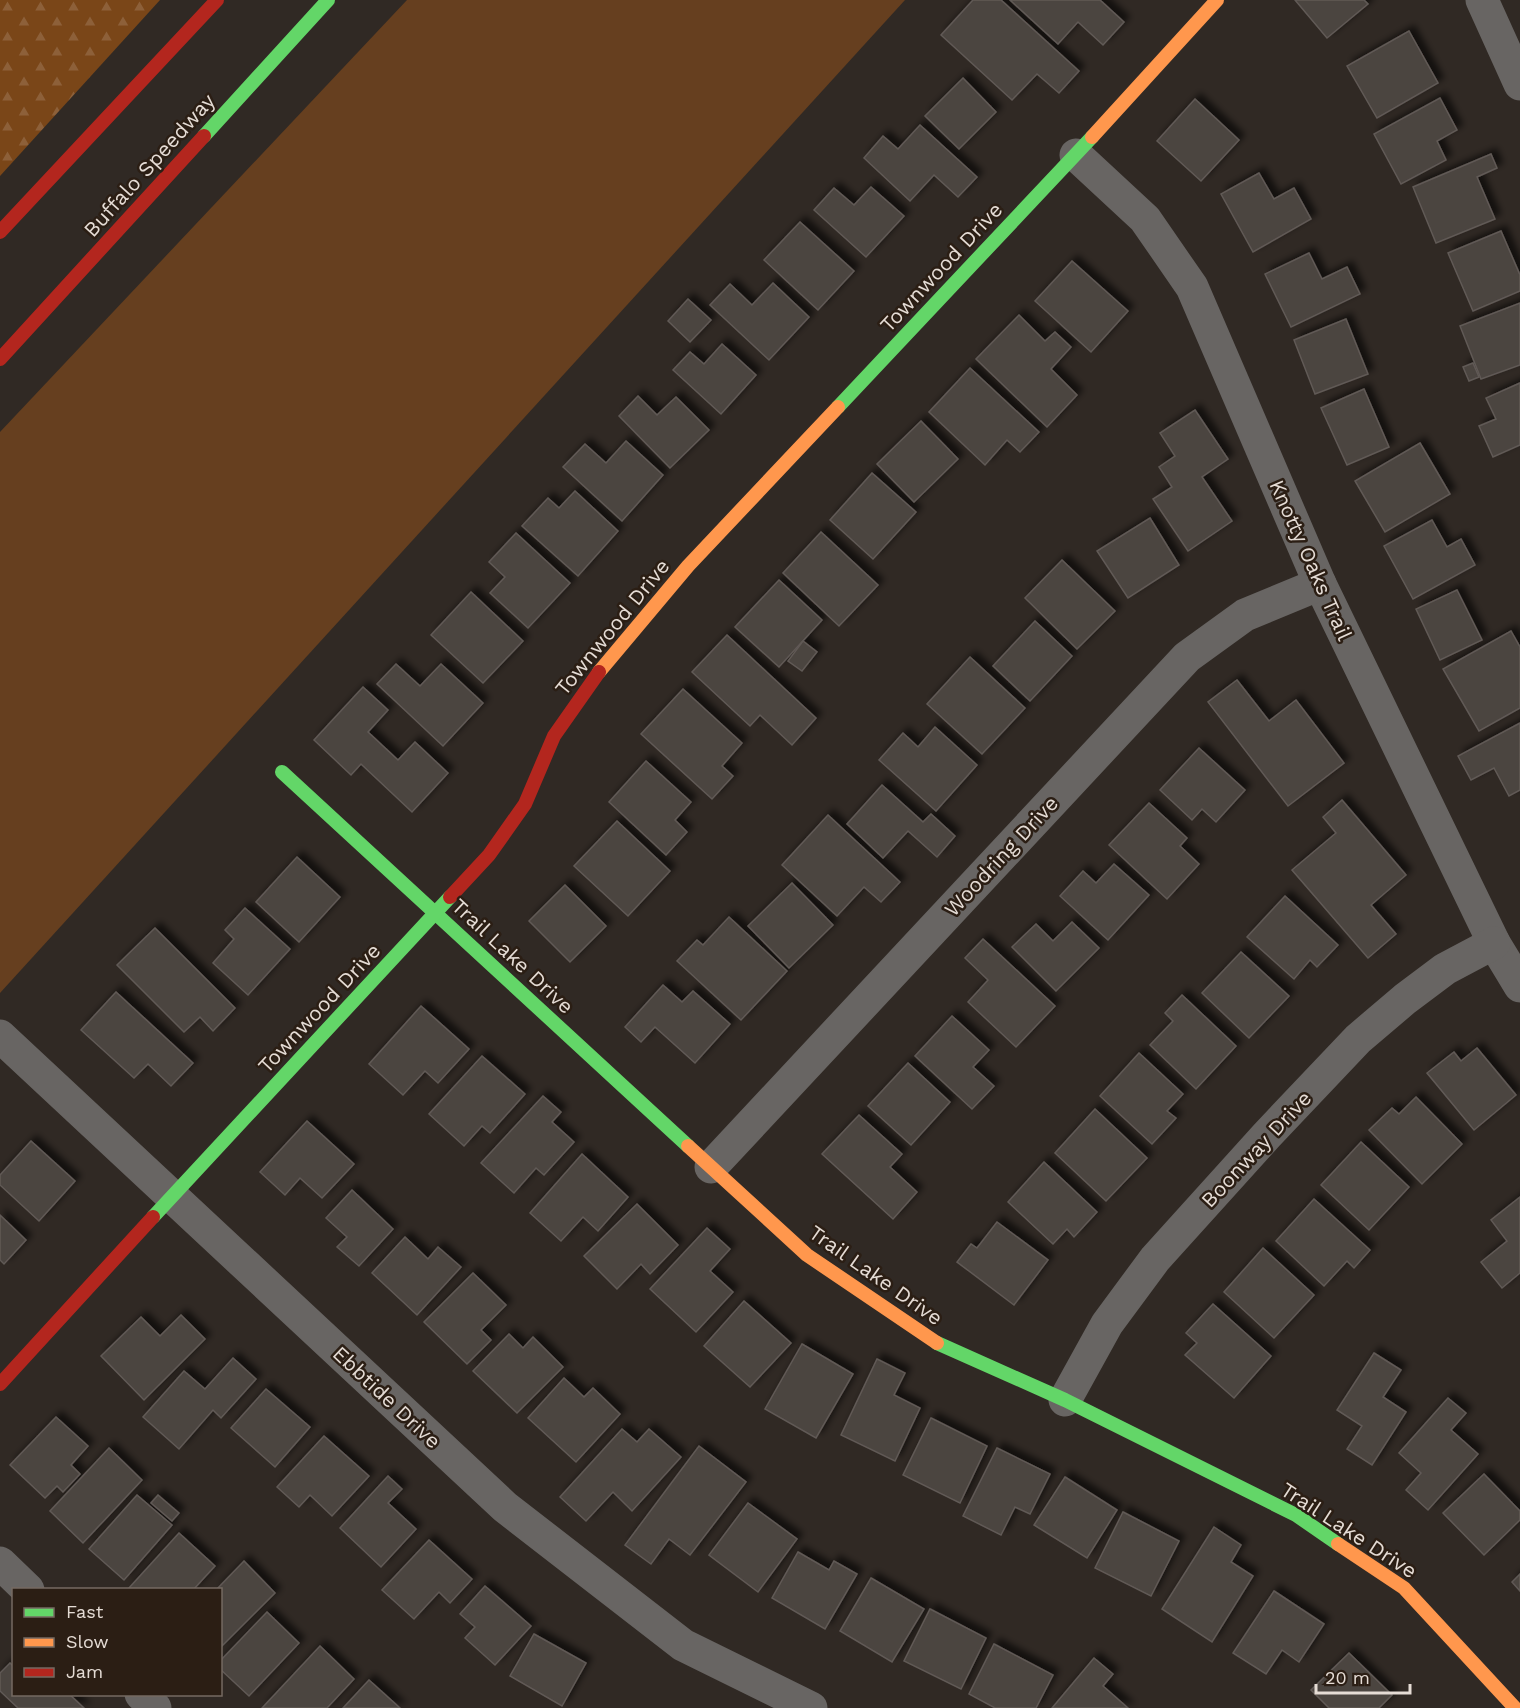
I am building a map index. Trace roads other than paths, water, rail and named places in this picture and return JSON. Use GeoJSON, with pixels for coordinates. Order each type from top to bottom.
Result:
{"type":"FeatureCollection","features":[{"type":"Feature","properties":{"kind":"street"},"geometry":{"type":"LineString","coordinates":[[0,232],[217,0]]}},
{"type":"Feature","properties":{"kind":"street","name":"Townwood Drive"},"geometry":{"type":"LineString","coordinates":[[0,1384],[489,855],[525,804],[554,736],[604,664],[688,566],[1076,155],[1217,0]]}},
{"type":"Feature","properties":{"kind":"street"},"geometry":{"type":"LineString","coordinates":[[1482,0],[1520,84]]}},
{"type":"Feature","properties":{"kind":"street","name":"Buffalo Speedway"},"geometry":{"type":"LineString","coordinates":[[0,359],[323,2]]}},
{"type":"Feature","properties":{"kind":"street","name":"Knotty Oaks Trail"},"geometry":{"type":"LineString","coordinates":[[1076,155],[1145,219],[1192,286],[1320,584],[1494,943],[1520,986]]}},
{"type":"Feature","properties":{"kind":"street","name":"Woodring Drive"},"geometry":{"type":"LineString","coordinates":[[711,1167],[1187,657],[1245,615],[1320,584]]}},
{"type":"Feature","properties":{"kind":"street","name":"Trail Lake Drive"},"geometry":{"type":"LineString","coordinates":[[282,772],[807,1254],[937,1343],[1065,1400],[1296,1515],[1404,1588],[1515,1708]]}},
{"type":"Feature","properties":{"kind":"street","name":"Boonway Drive"},"geometry":{"type":"LineString","coordinates":[[1065,1400],[1107,1324],[1155,1259],[1358,1039],[1445,969],[1494,943]]}},
{"type":"Feature","properties":{"kind":"street","name":"Ebbtide Drive"},"geometry":{"type":"LineString","coordinates":[[0,1035],[505,1507],[683,1645],[811,1708]]}},
{"type":"Feature","properties":{"kind":"street"},"geometry":{"type":"LineString","coordinates":[[0,1563],[26,1588]]}},
{"type":"Feature","properties":{"kind":"street"},"geometry":{"type":"LineString","coordinates":[[142,1696],[155,1708]]}}]}
